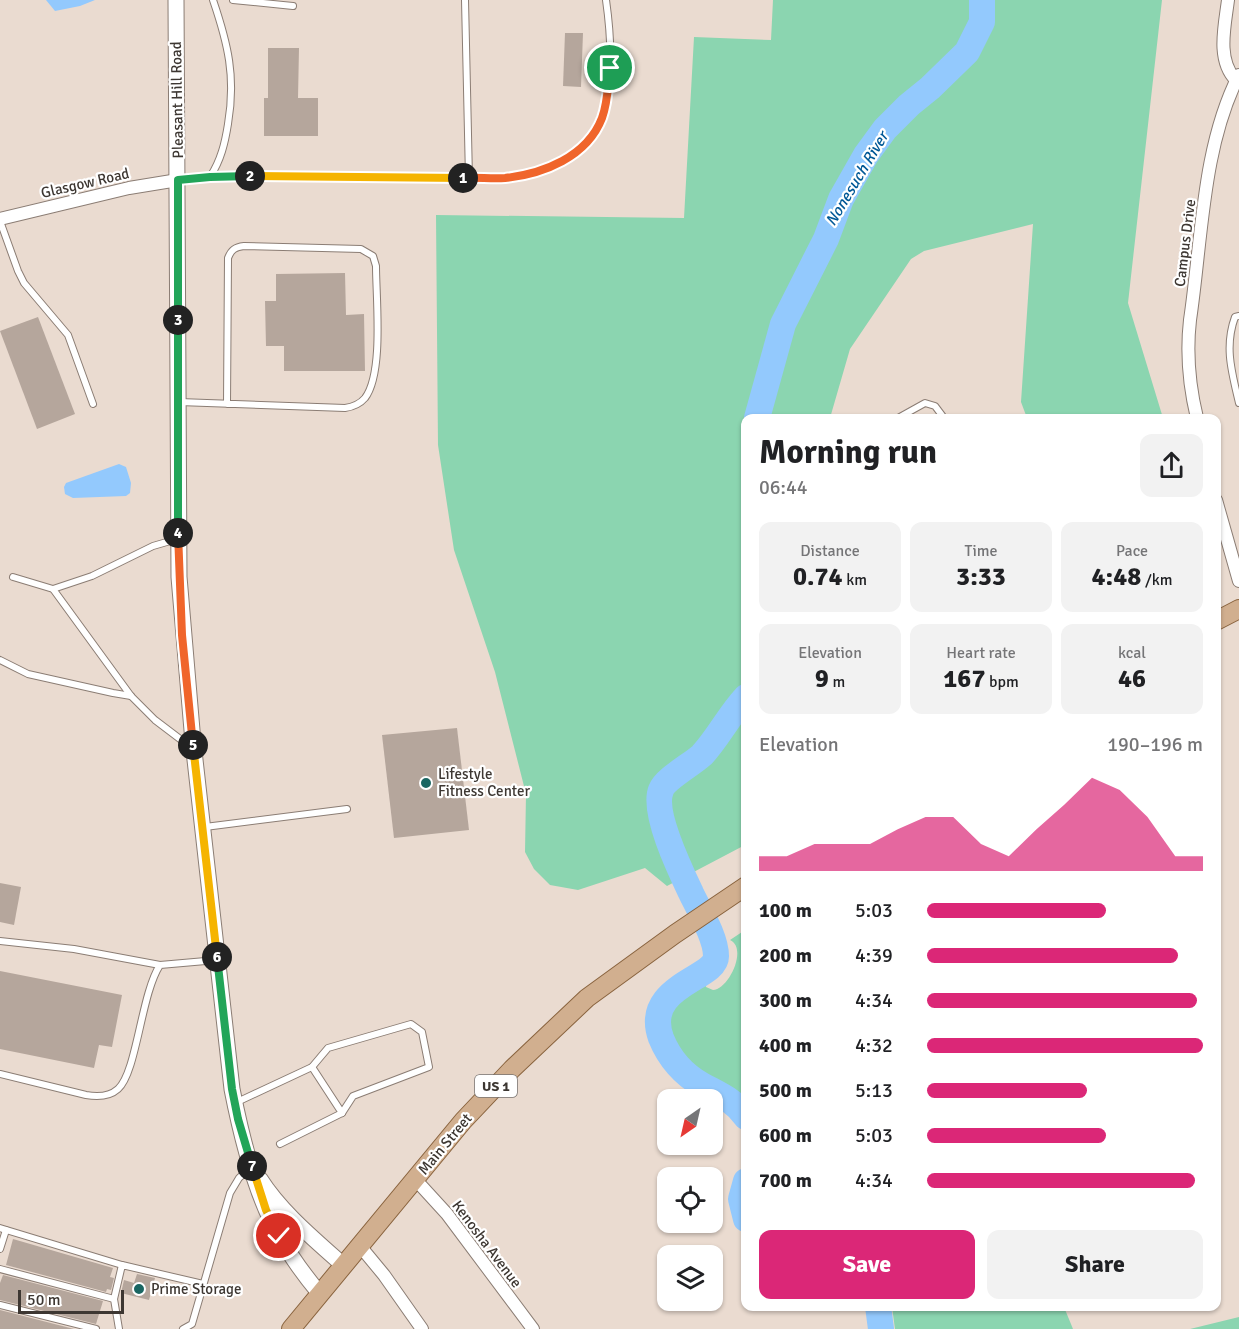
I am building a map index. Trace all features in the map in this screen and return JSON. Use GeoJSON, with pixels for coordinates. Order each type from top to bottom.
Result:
{"type":"FeatureCollection","features":[{"type":"Feature","properties":{"kind":"main road"},"geometry":{"type":"LineString","coordinates":[[1221,618],[1239,609]]}},
{"type":"Feature","properties":{"kind":"main road","name":"Main Street"},"geometry":{"type":"LineString","coordinates":[[291,1329],[485,1097],[562,1020],[614,978],[741,889]]}},
{"type":"Feature","properties":{"kind":"street","name":"Pleasant Hill Road"},"geometry":{"type":"LineString","coordinates":[[176,0],[178,538],[182,635],[193,742],[235,1103],[262,1200],[279,1236],[320,1294]]}},
{"type":"Feature","properties":{"kind":"street"},"geometry":{"type":"LineString","coordinates":[[1228,0],[1224,46],[1228,71],[1238,77]]}},
{"type":"Feature","properties":{"kind":"street","name":"Campus Drive"},"geometry":{"type":"LineString","coordinates":[[1196,414],[1189,380],[1190,320],[1213,152],[1223,111],[1238,77]]}},
{"type":"Feature","properties":{"kind":"street","name":"Glasgow Road"},"geometry":{"type":"LineString","coordinates":[[0,220],[129,188],[178,180]]}},
{"type":"Feature","properties":{"kind":"street"},"geometry":{"type":"LineString","coordinates":[[1221,518],[1239,581]]}},
{"type":"Feature","properties":{"kind":"street","name":"Pleasant Hill Road"},"geometry":{"type":"LineString","coordinates":[[252,1166],[275,1200],[343,1265]]}},
{"type":"Feature","properties":{"kind":"street","name":"Kenosha Avenue"},"geometry":{"type":"LineString","coordinates":[[415,1179],[447,1214],[533,1329]]}},
{"type":"Feature","properties":{"kind":"street"},"geometry":{"type":"LineString","coordinates":[[360,1246],[384,1275],[422,1329]]}},
{"type":"Feature","properties":{"kind":"lane"},"geometry":{"type":"LineString","coordinates":[[210,177],[219,160],[226,137],[232,78],[225,38],[213,0]]}},
{"type":"Feature","properties":{"kind":"lane"},"geometry":{"type":"LineString","coordinates":[[233,0],[293,6]]}},
{"type":"Feature","properties":{"kind":"lane"},"geometry":{"type":"LineString","coordinates":[[465,0],[469,177]]}},
{"type":"Feature","properties":{"kind":"lane"},"geometry":{"type":"LineString","coordinates":[[178,180],[210,177],[503,178],[529,174],[562,161],[590,140],[602,118],[610,68],[611,33],[606,0]]}},
{"type":"Feature","properties":{"kind":"lane"},"geometry":{"type":"LineString","coordinates":[[0,220],[24,283],[68,335],[93,404]]}},
{"type":"Feature","properties":{"kind":"lane"},"geometry":{"type":"LineString","coordinates":[[178,402],[227,404],[345,408],[356,406],[365,398],[373,381],[377,357],[376,266],[373,256],[361,249],[244,246],[231,251],[228,258],[227,404]]}},
{"type":"Feature","properties":{"kind":"lane"},"geometry":{"type":"LineString","coordinates":[[1239,316],[1235,317],[1231,328],[1228,350],[1229,364],[1239,403]]}},
{"type":"Feature","properties":{"kind":"lane"},"geometry":{"type":"LineString","coordinates":[[905,414],[925,403],[934,406],[941,414]]}},
{"type":"Feature","properties":{"kind":"lane"},"geometry":{"type":"LineString","coordinates":[[53,589],[92,576],[153,546],[178,538]]}},
{"type":"Feature","properties":{"kind":"lane"},"geometry":{"type":"LineString","coordinates":[[13,576],[53,589],[131,696],[155,720],[184,742],[193,742]]}},
{"type":"Feature","properties":{"kind":"lane"},"geometry":{"type":"LineString","coordinates":[[0,660],[28,674],[131,696]]}},
{"type":"Feature","properties":{"kind":"lane"},"geometry":{"type":"LineString","coordinates":[[204,827],[347,809]]}},
{"type":"Feature","properties":{"kind":"lane"},"geometry":{"type":"LineString","coordinates":[[0,941],[74,949],[160,965],[218,960]]}},
{"type":"Feature","properties":{"kind":"lane"},"geometry":{"type":"LineString","coordinates":[[0,1074],[98,1097],[115,1092],[128,1071],[153,976],[160,965]]}},
{"type":"Feature","properties":{"kind":"lane"},"geometry":{"type":"LineString","coordinates":[[235,1103],[312,1067],[328,1048],[411,1024],[422,1032],[429,1067],[353,1096],[342,1113],[280,1144]]}},
{"type":"Feature","properties":{"kind":"lane"},"geometry":{"type":"LineString","coordinates":[[312,1067],[342,1113]]}},
{"type":"Feature","properties":{"kind":"lane"},"geometry":{"type":"LineString","coordinates":[[183,1329],[192,1324],[230,1193],[239,1178],[252,1166]]}},
{"type":"Feature","properties":{"kind":"lane"},"geometry":{"type":"LineString","coordinates":[[0,1249],[3,1229],[122,1265],[203,1284]]}},
{"type":"Feature","properties":{"kind":"lane"},"geometry":{"type":"LineString","coordinates":[[119,1329],[114,1299],[122,1265]]}},
{"type":"Feature","properties":{"kind":"lane"},"geometry":{"type":"LineString","coordinates":[[0,1269],[114,1299]]}},
{"type":"Feature","properties":{"kind":"lane"},"geometry":{"type":"LineString","coordinates":[[0,1305],[96,1329]]}},
{"type":"Feature","properties":{"kind":"green space"},"geometry":{"type":"Polygon","coordinates":[[[773,0],[1162,0],[1128,303],[1162,414],[1026,414],[1021,402],[1033,224],[924,251],[911,259],[850,349],[831,414],[741,414],[741,847],[667,886],[645,868],[578,890],[550,885],[534,869],[525,852],[526,794],[495,672],[454,550],[438,445],[436,215],[684,218],[694,37],[771,40],[773,0]]]}},
{"type":"Feature","properties":{"kind":"green space"},"geometry":{"type":"Polygon","coordinates":[[[741,933],[741,1096],[711,1085],[698,1075],[675,1042],[669,1016],[671,1005],[678,996],[684,996],[688,988],[699,978],[704,978],[706,987],[713,990],[725,983],[737,959],[735,944],[730,940],[741,933]]]}},
{"type":"Feature","properties":{"kind":"green space"},"geometry":{"type":"Polygon","coordinates":[[[893,1311],[1066,1311],[1073,1329],[895,1329],[893,1311]]]}},
{"type":"Feature","properties":{"kind":"green space"},"geometry":{"type":"Polygon","coordinates":[[[1239,1317],[1239,1329],[1190,1329],[1239,1317]]]}},
{"type":"Feature","properties":{"kind":"water"},"geometry":{"type":"Polygon","coordinates":[[[46,0],[95,0],[80,6],[55,11],[46,0]]]}},
{"type":"Feature","properties":{"kind":"water"},"geometry":{"type":"Polygon","coordinates":[[[119,464],[126,467],[131,483],[130,493],[126,496],[73,498],[65,494],[66,483],[119,464]]]}},
{"type":"Feature","properties":{"kind":"building"},"geometry":{"type":"Polygon","coordinates":[[[565,33],[583,33],[581,87],[563,86],[565,33]]]}},
{"type":"Feature","properties":{"kind":"building"},"geometry":{"type":"Polygon","coordinates":[[[268,48],[299,48],[298,98],[318,98],[318,136],[264,136],[264,98],[268,98],[268,48]]]}},
{"type":"Feature","properties":{"kind":"building"},"geometry":{"type":"Polygon","coordinates":[[[345,273],[346,315],[364,314],[365,371],[284,371],[284,346],[266,346],[265,301],[276,301],[276,274],[345,273]]]}},
{"type":"Feature","properties":{"kind":"building"},"geometry":{"type":"Polygon","coordinates":[[[38,317],[75,414],[37,429],[0,331],[38,317]]]}},
{"type":"Feature","properties":{"kind":"building","name":"Lifestyle Fitness Center"},"geometry":{"type":"Polygon","coordinates":[[[457,728],[469,830],[394,838],[382,735],[457,728]]]}},
{"type":"Feature","properties":{"kind":"building"},"geometry":{"type":"Polygon","coordinates":[[[0,883],[21,887],[14,925],[0,922],[0,883]]]}},
{"type":"Feature","properties":{"kind":"building"},"geometry":{"type":"Polygon","coordinates":[[[0,971],[122,995],[112,1047],[99,1045],[94,1068],[0,1049],[0,971]]]}},
{"type":"Feature","properties":{"kind":"building"},"geometry":{"type":"Polygon","coordinates":[[[13,1239],[113,1268],[110,1277],[114,1278],[111,1290],[107,1289],[106,1292],[6,1265],[13,1239]]]}},
{"type":"Feature","properties":{"kind":"building","name":"Prime Storage"},"geometry":{"type":"Polygon","coordinates":[[[137,1274],[155,1278],[149,1300],[121,1293],[124,1280],[134,1283],[137,1274]]]}},
{"type":"Feature","properties":{"kind":"building"},"geometry":{"type":"Polygon","coordinates":[[[3,1275],[103,1301],[96,1324],[0,1300],[0,1283],[3,1275]]]}},
{"type":"Feature","properties":{"kind":"building"},"geometry":{"type":"Polygon","coordinates":[[[0,1310],[74,1329],[0,1329],[0,1310]]]}},
{"type":"Feature","properties":{"kind":"waterway","name":"Nonesuch River"},"geometry":{"type":"LineString","coordinates":[[758,414],[783,324],[826,239],[841,199],[866,155],[885,129],[967,52],[982,22],[982,0]]}},
{"type":"Feature","properties":{"kind":"waterway","name":"Nonesuch River"},"geometry":{"type":"LineString","coordinates":[[741,703],[702,755],[673,777],[661,790],[659,800],[664,827],[681,871],[710,932],[716,956],[713,964],[705,971],[670,995],[662,1006],[658,1020],[661,1038],[678,1065],[695,1081],[732,1102],[741,1111]]}},
{"type":"Feature","properties":{"kind":"waterway","name":"Nonesuch River"},"geometry":{"type":"LineString","coordinates":[[879,1311],[881,1329]]}},
{"type":"Feature","properties":{"kind":"place","name":"Lifestyle Fitness Center"},"geometry":{"type":"Point","coordinates":[426,783]}},
{"type":"Feature","properties":{"kind":"place","name":"Prime Storage"},"geometry":{"type":"Point","coordinates":[139,1289]}},
{"type":"Feature","properties":{"kind":"route"},"geometry":{"type":"LineString","coordinates":[[279,1236],[258,1190],[232,1089],[182,635],[177,495],[178,180],[210,177],[503,178],[529,174],[562,161],[581,149],[590,140],[602,118],[610,68]]}}]}
